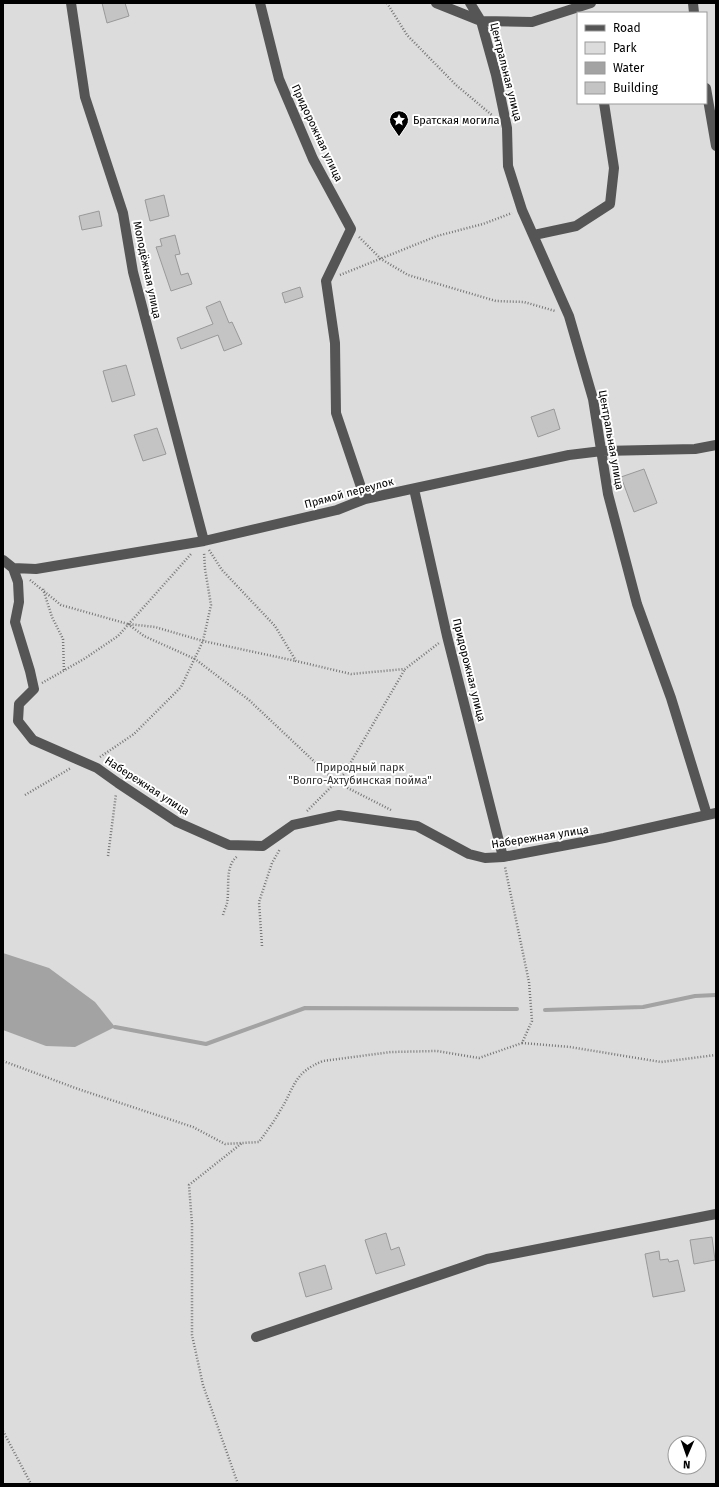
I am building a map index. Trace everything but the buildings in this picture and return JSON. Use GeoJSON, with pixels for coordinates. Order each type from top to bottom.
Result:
{"type":"FeatureCollection","features":[{"type":"Feature","properties":{"kind":"street","name":"Молодёжная улица"},"geometry":{"type":"LineString","coordinates":[[71,3],[85,96],[123,213],[133,272],[204,541]]}},
{"type":"Feature","properties":{"kind":"street","name":"Придорожная улица"},"geometry":{"type":"LineString","coordinates":[[260,3],[279,79],[313,159],[351,229]]}},
{"type":"Feature","properties":{"kind":"street"},"geometry":{"type":"LineString","coordinates":[[436,3],[481,21],[532,22],[592,3]]}},
{"type":"Feature","properties":{"kind":"street","name":"Центральная улица"},"geometry":{"type":"LineString","coordinates":[[470,3],[481,21],[496,75],[507,128],[508,166],[522,210],[569,316],[593,399],[608,494],[636,604],[671,698],[711,814]]}},
{"type":"Feature","properties":{"kind":"street"},"geometry":{"type":"LineString","coordinates":[[707,94],[716,146]]}},
{"type":"Feature","properties":{"kind":"street"},"geometry":{"type":"LineString","coordinates":[[534,235],[576,226],[610,204],[614,168],[604,104]]}},
{"type":"Feature","properties":{"kind":"street"},"geometry":{"type":"LineString","coordinates":[[351,229],[326,281],[335,343],[336,413],[365,499]]}},
{"type":"Feature","properties":{"kind":"street","name":"Прямой переулок"},"geometry":{"type":"LineString","coordinates":[[13,568],[36,569],[204,541],[337,510],[365,499],[569,455],[602,451],[695,449],[716,445]]}},
{"type":"Feature","properties":{"kind":"street","name":"Придорожная улица"},"geometry":{"type":"LineString","coordinates":[[414,489],[447,636],[503,857]]}},
{"type":"Feature","properties":{"kind":"street"},"geometry":{"type":"LineString","coordinates":[[3,560],[13,568],[18,582],[19,602],[15,622],[34,689]]}},
{"type":"Feature","properties":{"kind":"street","name":"Набережная улица"},"geometry":{"type":"LineString","coordinates":[[34,689],[19,704],[18,721],[33,740],[97,768],[177,822],[230,845],[263,846],[293,825],[339,815],[417,826],[469,854],[485,858],[503,857],[604,838],[711,814]]}},
{"type":"Feature","properties":{"kind":"street"},"geometry":{"type":"LineString","coordinates":[[256,1337],[487,1259],[716,1214]]}},
{"type":"Feature","properties":{"kind":"path"},"geometry":{"type":"LineString","coordinates":[[387,3],[407,36],[456,84],[507,128]]}},
{"type":"Feature","properties":{"kind":"path"},"geometry":{"type":"LineString","coordinates":[[326,281],[437,236],[483,224],[522,210]]}},
{"type":"Feature","properties":{"kind":"path"},"geometry":{"type":"LineString","coordinates":[[351,229],[381,259],[408,275],[460,292],[496,301],[524,302],[569,316]]}},
{"type":"Feature","properties":{"kind":"path"},"geometry":{"type":"LineString","coordinates":[[34,689],[118,636],[167,579],[204,541]]}},
{"type":"Feature","properties":{"kind":"path"},"geometry":{"type":"LineString","coordinates":[[25,795],[82,762],[101,756],[134,734],[181,687],[203,641],[211,605],[205,569],[204,541]]}},
{"type":"Feature","properties":{"kind":"path"},"geometry":{"type":"LineString","coordinates":[[204,541],[222,570],[275,626],[296,661]]}},
{"type":"Feature","properties":{"kind":"path"},"geometry":{"type":"LineString","coordinates":[[13,568],[43,589],[61,605],[128,624],[155,627],[203,641],[351,674],[405,669]]}},
{"type":"Feature","properties":{"kind":"path"},"geometry":{"type":"LineString","coordinates":[[43,589],[52,616],[63,639],[64,671]]}},
{"type":"Feature","properties":{"kind":"path"},"geometry":{"type":"LineString","coordinates":[[128,624],[144,636],[195,659],[249,700],[336,782],[393,812]]}},
{"type":"Feature","properties":{"kind":"path"},"geometry":{"type":"LineString","coordinates":[[293,825],[344,774],[405,669],[447,636]]}},
{"type":"Feature","properties":{"kind":"path"},"geometry":{"type":"LineString","coordinates":[[108,856],[118,783]]}},
{"type":"Feature","properties":{"kind":"path"},"geometry":{"type":"LineString","coordinates":[[262,946],[259,902],[272,863],[282,844]]}},
{"type":"Feature","properties":{"kind":"path"},"geometry":{"type":"LineString","coordinates":[[222,915],[227,902],[228,876],[233,859],[253,846]]}},
{"type":"Feature","properties":{"kind":"path"},"geometry":{"type":"LineString","coordinates":[[503,857],[529,982],[532,1021],[522,1043]]}},
{"type":"Feature","properties":{"kind":"path"},"geometry":{"type":"LineString","coordinates":[[3,1061],[78,1089],[194,1127],[226,1144],[259,1142],[281,1111],[297,1077],[313,1065],[323,1061],[392,1052],[437,1051],[479,1058],[522,1043],[570,1047],[660,1062],[716,1055]]}},
{"type":"Feature","properties":{"kind":"path"},"geometry":{"type":"LineString","coordinates":[[238,1484],[203,1385],[192,1334],[192,1224],[189,1184],[242,1143]]}},
{"type":"Feature","properties":{"kind":"path"},"geometry":{"type":"LineString","coordinates":[[3,1431],[31,1484]]}},
{"type":"Feature","properties":{"kind":"green space","name":"Природный парк \"Волго-Ахтубинская пойма\""},"geometry":{"type":"Polygon","coordinates":[[[3,3],[716,3],[716,1484],[3,1484],[3,3]]]}},
{"type":"Feature","properties":{"kind":"water"},"geometry":{"type":"Polygon","coordinates":[[[3,953],[49,968],[95,1002],[115,1027],[75,1047],[46,1046],[3,1030],[3,953]]]}},
{"type":"Feature","properties":{"kind":"waterway"},"geometry":{"type":"LineString","coordinates":[[545,1010],[643,1007],[695,996],[716,995]]}},
{"type":"Feature","properties":{"kind":"waterway"},"geometry":{"type":"LineString","coordinates":[[115,1027],[206,1044],[305,1008],[517,1009]]}},
{"type":"Feature","properties":{"kind":"place","name":"Братская могила"},"geometry":{"type":"Point","coordinates":[399,137]}}]}
